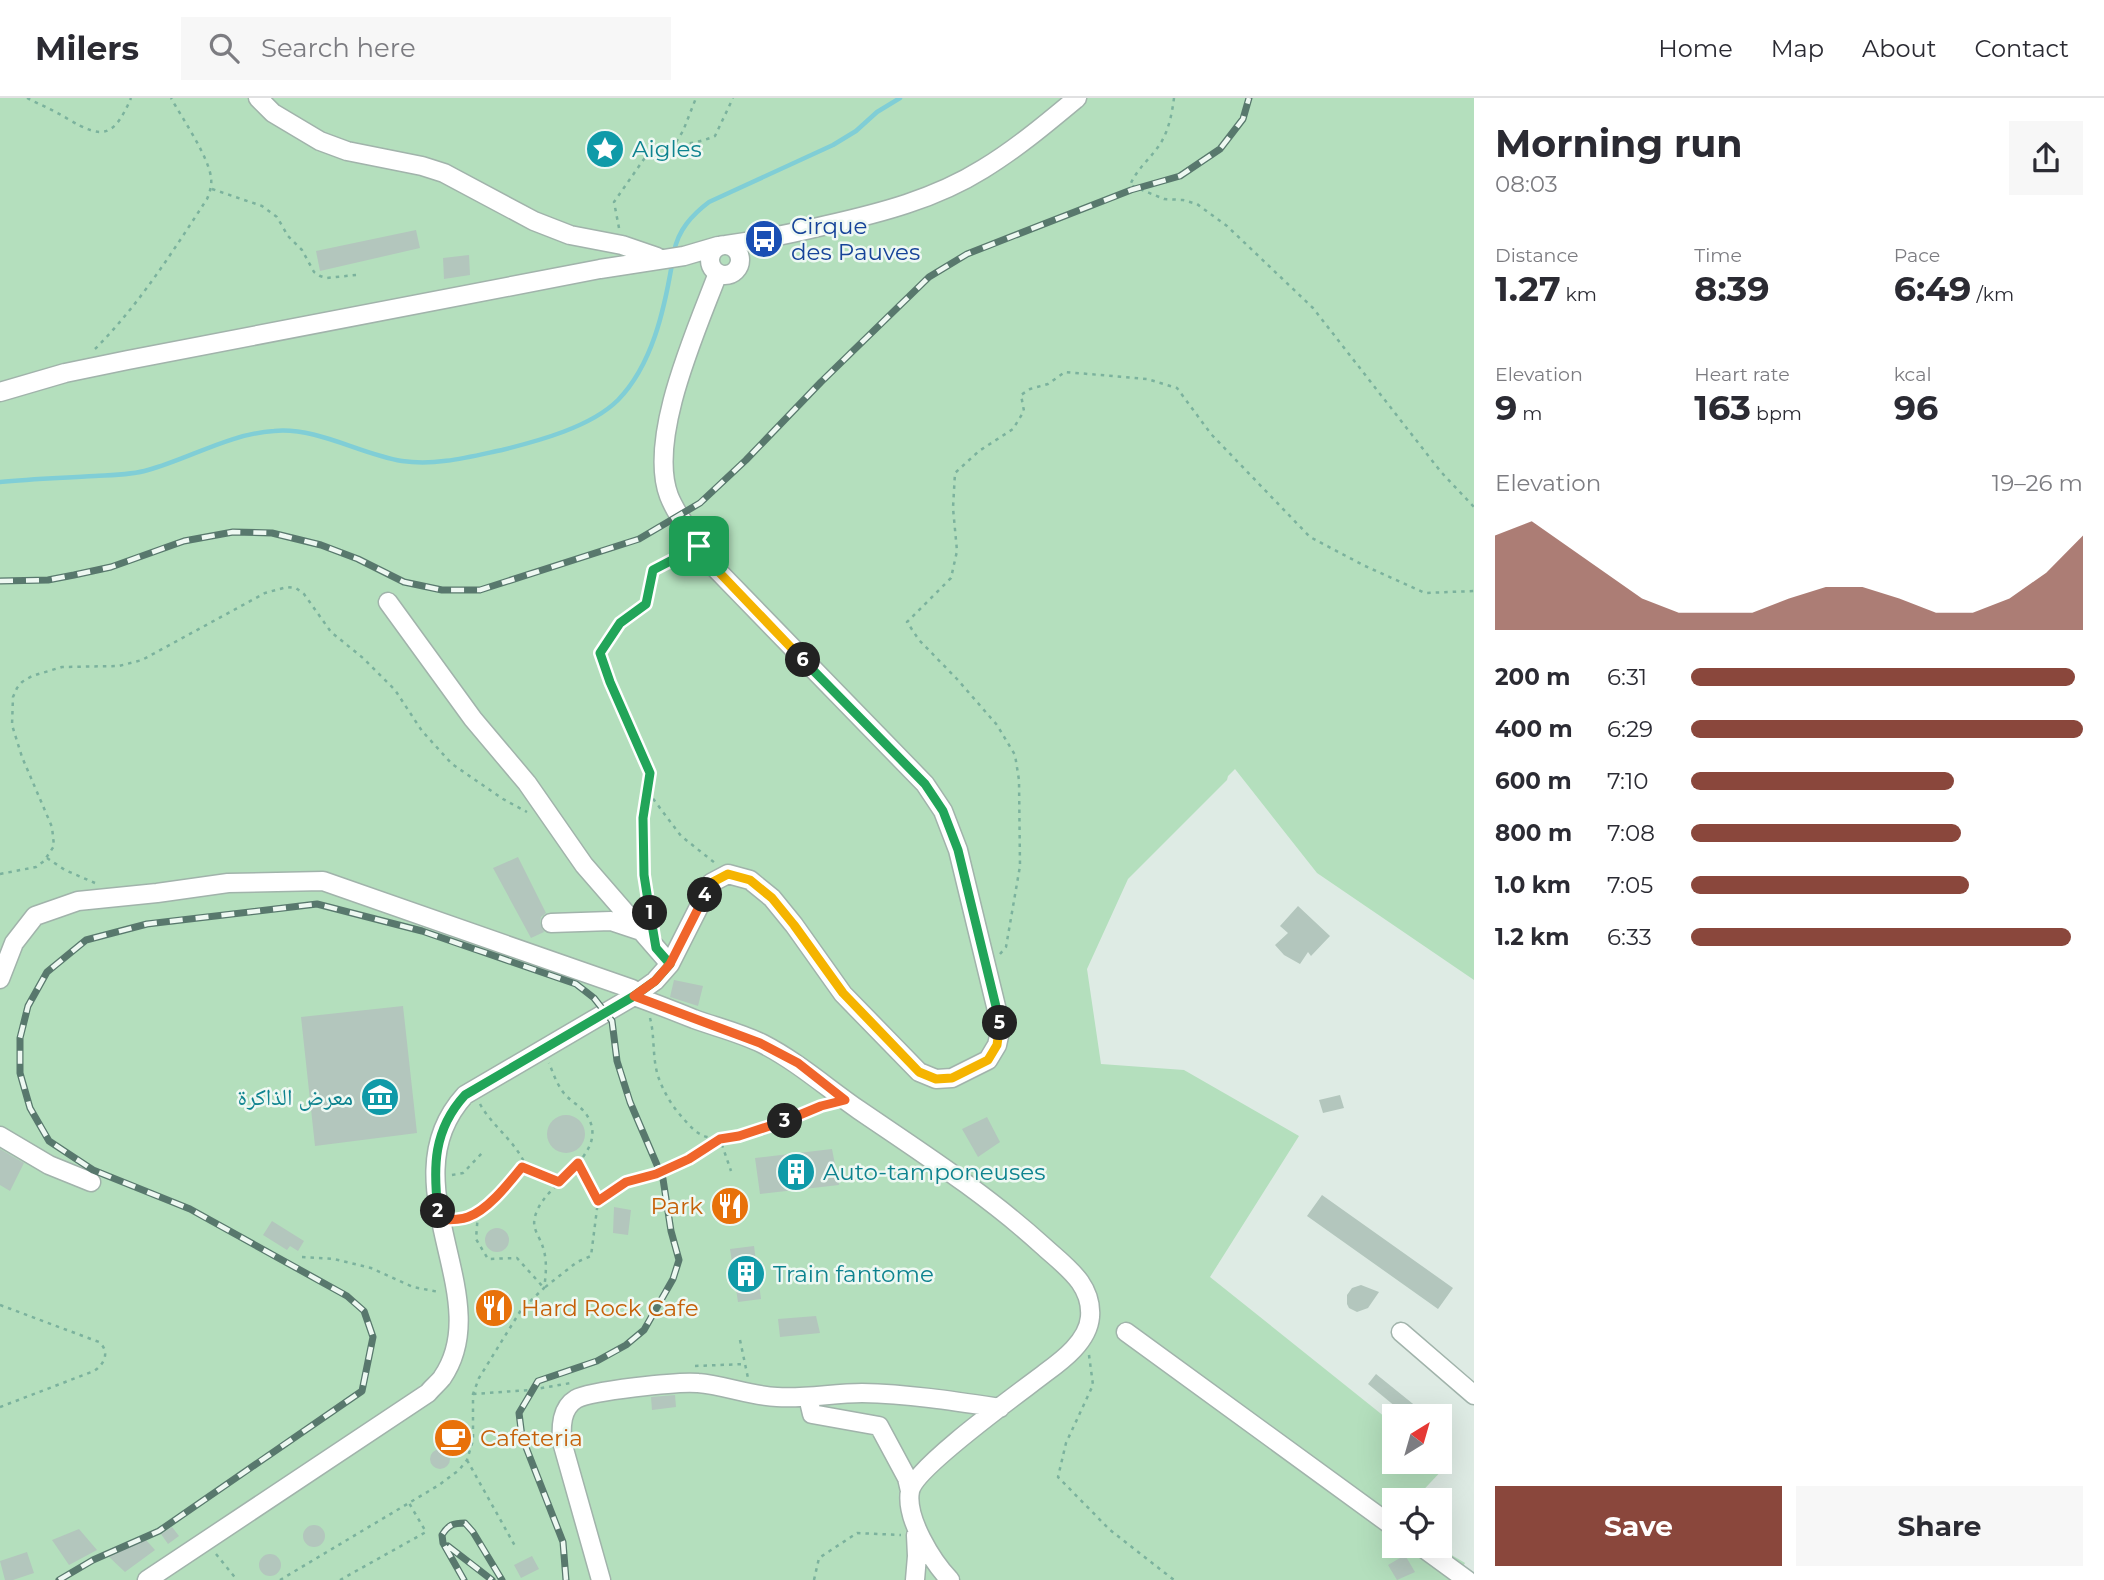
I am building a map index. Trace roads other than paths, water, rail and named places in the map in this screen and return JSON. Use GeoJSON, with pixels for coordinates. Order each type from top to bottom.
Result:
{"type":"FeatureCollection","features":[{"type":"Feature","properties":{"kind":"lane"},"geometry":{"type":"LineString","coordinates":[[258,98],[273,113],[320,141],[347,151],[444,173],[534,221],[570,235],[622,245],[661,258]]}},
{"type":"Feature","properties":{"kind":"lane"},"geometry":{"type":"LineString","coordinates":[[0,392],[65,373],[128,360],[661,258],[684,256],[722,245],[795,233],[886,212],[981,170],[1077,98]]}},
{"type":"Feature","properties":{"kind":"lane"},"geometry":{"type":"LineString","coordinates":[[722,245],[711,254],[710,262],[718,273],[732,273],[757,250],[795,233]]}},
{"type":"Feature","properties":{"kind":"lane"},"geometry":{"type":"LineString","coordinates":[[722,245],[737,251],[740,258],[738,265]]}},
{"type":"Feature","properties":{"kind":"lane"},"geometry":{"type":"LineString","coordinates":[[147,1580],[428,1394],[443,1377],[454,1351],[458,1322],[453,1272],[440,1220],[435,1178],[436,1155],[453,1107],[474,1089],[636,995],[655,981],[670,964],[711,883],[728,874],[750,880],[772,898],[843,993],[919,1072],[936,1079],[952,1078],[988,1060],[997,1045],[1001,1027],[958,850],[943,811],[925,784],[716,569],[669,495],[663,457],[669,414],[718,273]]}},
{"type":"Feature","properties":{"kind":"lane"},"geometry":{"type":"LineString","coordinates":[[388,602],[473,719],[527,783],[584,865],[670,964]]}},
{"type":"Feature","properties":{"kind":"lane"},"geometry":{"type":"LineString","coordinates":[[0,979],[14,943],[35,916],[78,901],[228,883],[323,881],[632,989],[636,995],[760,1043],[798,1063],[845,1100],[981,1194],[1068,1268],[1080,1282],[1081,1296],[1090,1318],[1086,1331],[1065,1359],[930,1464],[917,1478],[910,1491]]}},
{"type":"Feature","properties":{"kind":"lane"},"geometry":{"type":"LineString","coordinates":[[551,923],[611,921],[641,931]]}},
{"type":"Feature","properties":{"kind":"lane"},"geometry":{"type":"LineString","coordinates":[[0,1136],[49,1165],[91,1182]]}},
{"type":"Feature","properties":{"kind":"lane"},"geometry":{"type":"LineString","coordinates":[[1126,1332],[1382,1519]]}},
{"type":"Feature","properties":{"kind":"lane"},"geometry":{"type":"LineString","coordinates":[[1401,1332],[1474,1395]]}},
{"type":"Feature","properties":{"kind":"lane"},"geometry":{"type":"LineString","coordinates":[[601,1580],[562,1442],[561,1427],[566,1409],[576,1399],[675,1383],[698,1383],[773,1397],[897,1394],[1000,1408]]}},
{"type":"Feature","properties":{"kind":"lane"},"geometry":{"type":"LineString","coordinates":[[808,1397],[812,1414],[879,1426],[907,1478],[916,1532],[915,1580]]}},
{"type":"Feature","properties":{"kind":"lane"},"geometry":{"type":"LineString","coordinates":[[916,1532],[950,1580]]}},
{"type":"Feature","properties":{"kind":"lane"},"geometry":{"type":"LineString","coordinates":[[1436,1558],[1466,1580]]}},
{"type":"Feature","properties":{"kind":"waterway"},"geometry":{"type":"LineString","coordinates":[[674,252],[687,224],[709,202],[833,145],[900,98]]}},
{"type":"Feature","properties":{"kind":"waterway"},"geometry":{"type":"LineString","coordinates":[[0,482],[135,473],[241,437],[274,431],[307,433],[386,458],[415,462],[465,458],[547,437],[594,418],[607,410],[630,386],[640,371],[655,336],[672,264]]}},
{"type":"Feature","properties":{"kind":"railway"},"geometry":{"type":"LineString","coordinates":[[0,581],[48,580],[74,575],[111,567],[184,541],[233,532],[272,533],[321,545],[358,559],[404,582],[442,590],[480,590],[639,539],[700,503],[929,277],[967,254],[1131,190],[1180,176],[1220,149],[1243,119],[1249,98]]}},
{"type":"Feature","properties":{"kind":"railway"},"geometry":{"type":"LineString","coordinates":[[59,1580],[93,1560],[159,1531],[362,1391],[373,1337],[364,1311],[347,1296],[190,1209],[93,1170],[49,1141],[30,1108],[20,1073],[20,1038],[28,1006],[47,972],[86,940],[147,924],[317,904],[422,931],[576,984],[594,998],[612,1021],[617,1061],[630,1102],[663,1179],[671,1231],[679,1260],[673,1279],[644,1330],[626,1345],[597,1361],[538,1381],[519,1413],[522,1437],[563,1542],[566,1580]]}},
{"type":"Feature","properties":{"kind":"railway"},"geometry":{"type":"LineString","coordinates":[[464,1580],[443,1543],[442,1535],[446,1529],[457,1523],[465,1523],[473,1532],[502,1580]]}},
{"type":"Feature","properties":{"kind":"railway"},"geometry":{"type":"LineString","coordinates":[[448,1546],[492,1580]]}},
{"type":"Feature","properties":{"kind":"place","name":"Aigles"},"geometry":{"type":"Point","coordinates":[605,149]}},
{"type":"Feature","properties":{"kind":"place","name":"Cirque des Pauves"},"geometry":{"type":"Point","coordinates":[764,239]}},
{"type":"Feature","properties":{"kind":"place","name":"معرض الذاكرة"},"geometry":{"type":"Point","coordinates":[380,1097]}},
{"type":"Feature","properties":{"kind":"place","name":"Auto-tamponeuses"},"geometry":{"type":"Point","coordinates":[796,1172]}},
{"type":"Feature","properties":{"kind":"place","name":"Park"},"geometry":{"type":"Point","coordinates":[730,1206]}},
{"type":"Feature","properties":{"kind":"place","name":"Train fantome"},"geometry":{"type":"Point","coordinates":[746,1274]}},
{"type":"Feature","properties":{"kind":"place","name":"Hard Rock Cafe"},"geometry":{"type":"Point","coordinates":[494,1308]}},
{"type":"Feature","properties":{"kind":"place","name":"Cafeteria"},"geometry":{"type":"Point","coordinates":[453,1438]}}]}
